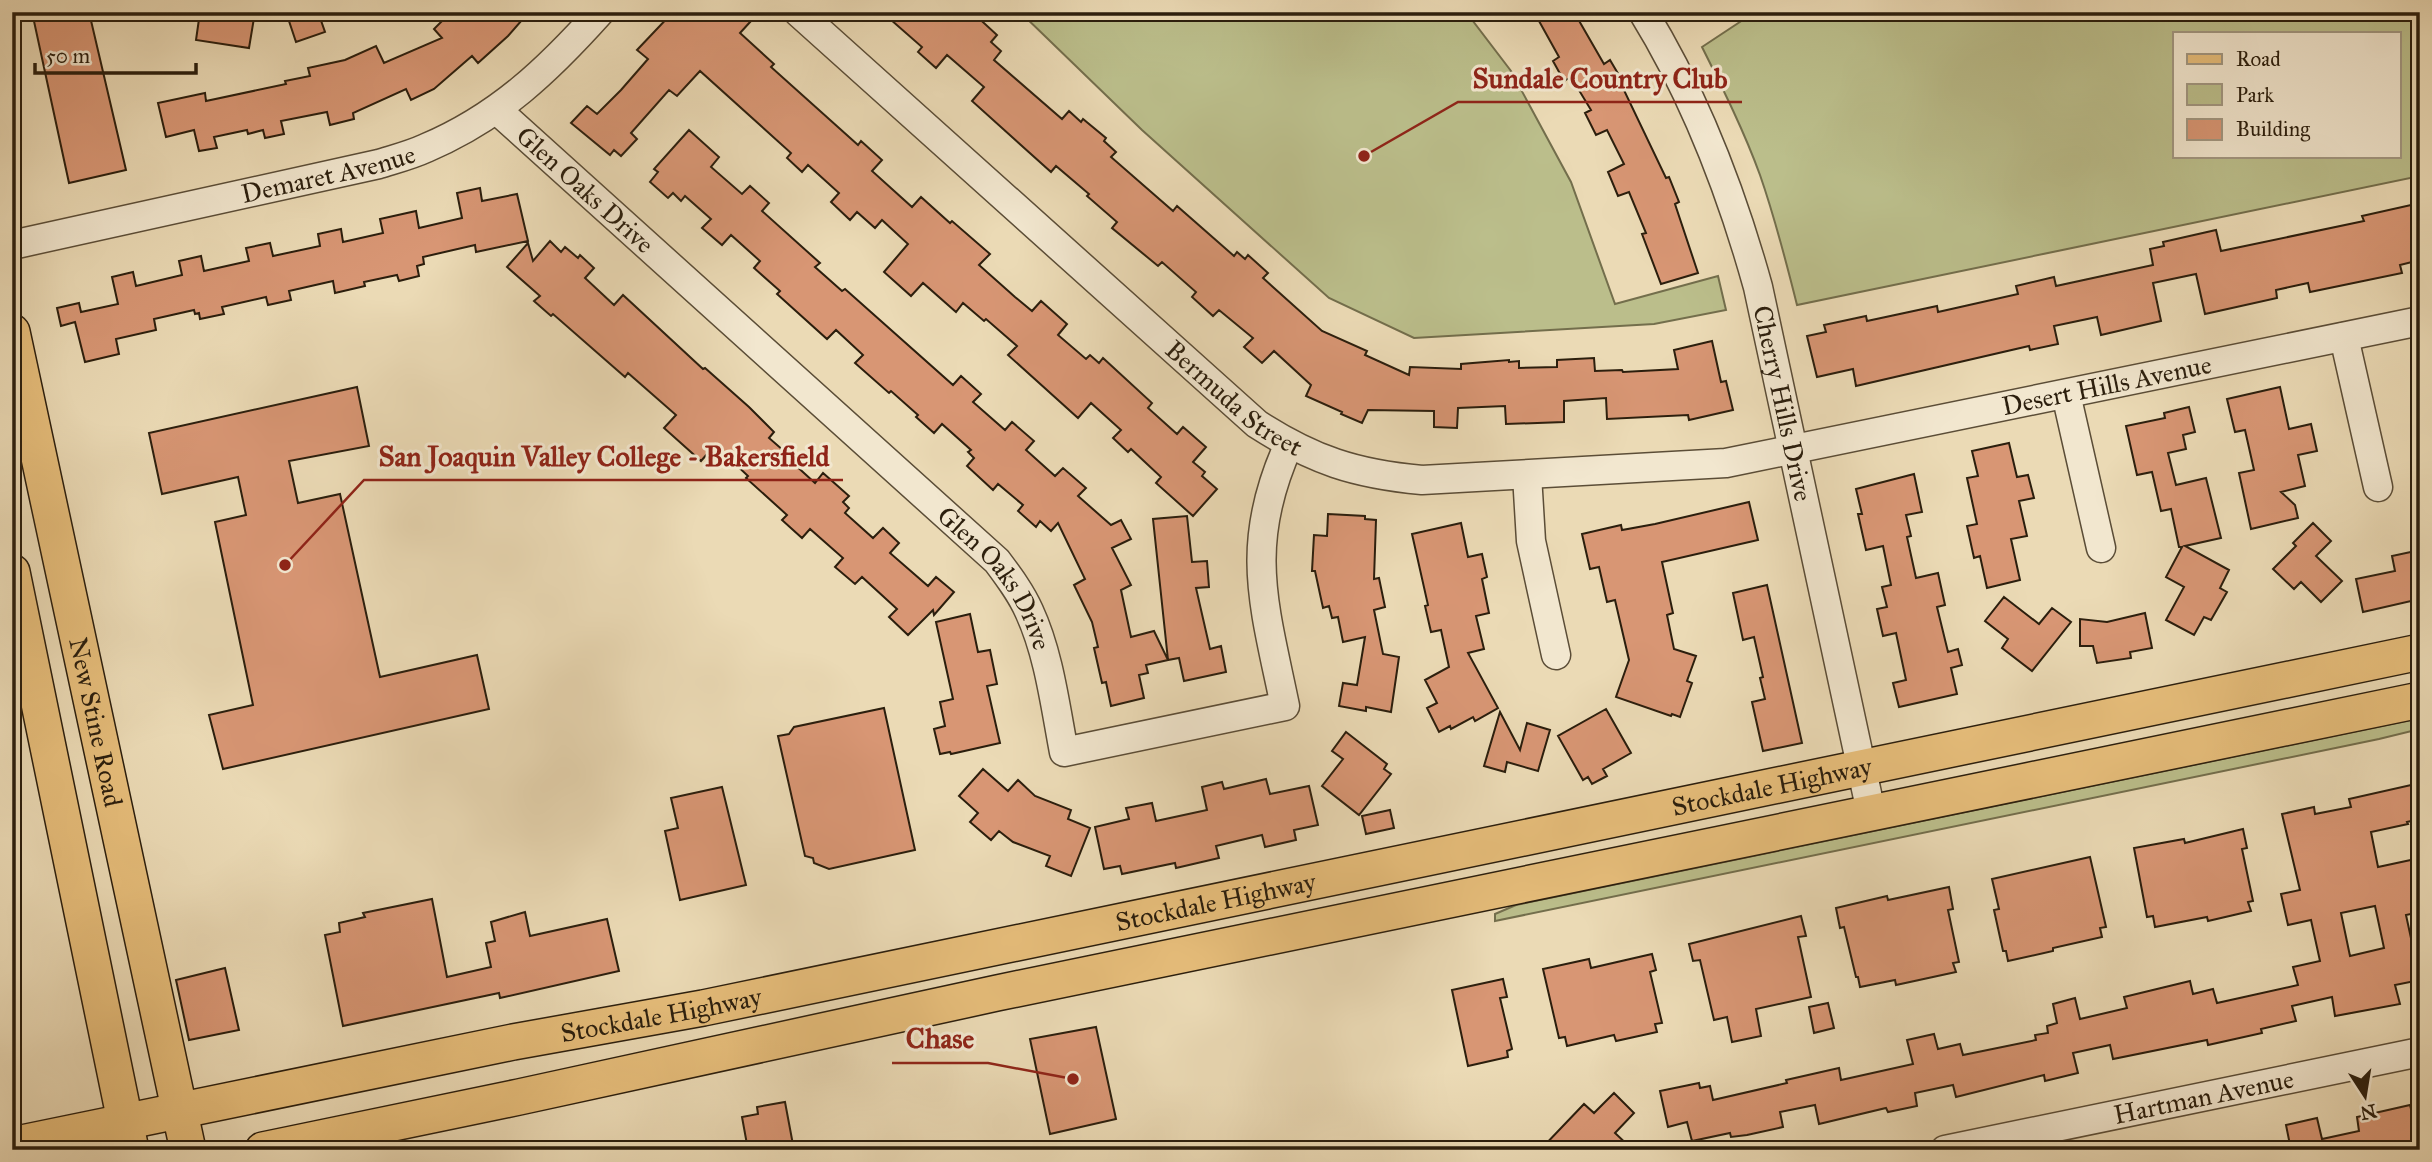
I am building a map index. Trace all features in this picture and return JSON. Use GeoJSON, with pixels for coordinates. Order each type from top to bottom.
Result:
{"type":"FeatureCollection","features":[{"type":"Feature","properties":{"kind":"main road","name":"New Stine Road"},"geometry":{"type":"LineString","coordinates":[[12,332],[188,1150]]}},
{"type":"Feature","properties":{"kind":"main road","name":"New Stine Road"},"geometry":{"type":"LineString","coordinates":[[12,572],[129,1136]]}},
{"type":"Feature","properties":{"kind":"main road","name":"Stockdale Highway"},"geometry":{"type":"LineString","coordinates":[[12,1145],[129,1136],[180,1111],[513,1042],[703,1008],[2420,652]]}},
{"type":"Feature","properties":{"kind":"main road","name":"Stockdale Highway"},"geometry":{"type":"LineString","coordinates":[[263,1150],[1011,990],[2420,700]]}},
{"type":"Feature","properties":{"kind":"main road"},"geometry":{"type":"LineString","coordinates":[[44,727],[95,717]]}},
{"type":"Feature","properties":{"kind":"street","name":"Demaret Avenue"},"geometry":{"type":"LineString","coordinates":[[12,245],[379,164],[425,149],[468,128],[529,86],[559,58],[600,12]]}},
{"type":"Feature","properties":{"kind":"street","name":"Bermuda Street"},"geometry":{"type":"LineString","coordinates":[[798,12],[1233,405],[1289,444],[1346,468],[1386,477],[1422,480],[1726,463],[1793,451]]}},
{"type":"Feature","properties":{"kind":"street","name":"Cherry Hills Drive"},"geometry":{"type":"LineString","coordinates":[[1643,12],[1688,94],[1716,157],[1739,221],[1758,287],[1871,813]]}},
{"type":"Feature","properties":{"kind":"street","name":"Glen Oaks Drive"},"geometry":{"type":"LineString","coordinates":[[497,110],[997,561],[1029,609],[1040,638],[1064,752],[1285,706],[1265,609],[1260,545],[1275,475],[1289,444]]}},
{"type":"Feature","properties":{"kind":"street","name":"Desert Hills Avenue"},"geometry":{"type":"LineString","coordinates":[[1793,451],[2420,321]]}},
{"type":"Feature","properties":{"kind":"street"},"geometry":{"type":"LineString","coordinates":[[2344,337],[2378,487]]}},
{"type":"Feature","properties":{"kind":"street"},"geometry":{"type":"LineString","coordinates":[[2066,394],[2101,548]]}},
{"type":"Feature","properties":{"kind":"street"},"geometry":{"type":"LineString","coordinates":[[1527,475],[1531,541],[1556,655]]}},
{"type":"Feature","properties":{"kind":"street","name":"Hartman Avenue"},"geometry":{"type":"LineString","coordinates":[[1945,1150],[2420,1052]]}},
{"type":"Feature","properties":{"kind":"green space"},"geometry":{"type":"Polygon","coordinates":[[[1020,12],[1466,12],[1511,71],[1571,182],[1615,304],[1718,276],[1726,310],[1654,324],[1414,338],[1329,298],[1142,130],[1020,12]]]}},
{"type":"Feature","properties":{"kind":"green space"},"geometry":{"type":"Polygon","coordinates":[[[1755,12],[2420,12],[2420,176],[1797,305],[1760,175],[1702,47],[1755,12]]]}},
{"type":"Feature","properties":{"kind":"green space"},"geometry":{"type":"Polygon","coordinates":[[[2420,718],[2420,729],[2379,739],[1495,921],[1495,914],[1516,905],[2420,718]]]}},
{"type":"Feature","properties":{"kind":"building"},"geometry":{"type":"Polygon","coordinates":[[[32,12],[89,12],[126,170],[69,183],[32,12]]]}},
{"type":"Feature","properties":{"kind":"building"},"geometry":{"type":"Polygon","coordinates":[[[200,12],[255,12],[249,48],[196,40],[200,12]]]}},
{"type":"Feature","properties":{"kind":"building"},"geometry":{"type":"Polygon","coordinates":[[[286,12],[318,12],[325,32],[296,42],[286,12]]]}},
{"type":"Feature","properties":{"kind":"building"},"geometry":{"type":"Polygon","coordinates":[[[451,12],[529,12],[508,36],[478,63],[472,56],[434,89],[411,100],[406,89],[353,113],[354,119],[330,125],[327,112],[281,121],[284,134],[265,138],[263,130],[248,134],[247,130],[214,137],[217,148],[199,151],[194,130],[166,137],[158,103],[205,93],[206,101],[286,84],[285,81],[310,76],[308,68],[345,60],[376,46],[384,63],[442,38],[434,29],[451,12]]]}},
{"type":"Feature","properties":{"kind":"building"},"geometry":{"type":"Polygon","coordinates":[[[673,12],[741,12],[751,21],[740,33],[774,64],[771,67],[858,145],[861,141],[882,160],[872,171],[912,207],[921,197],[950,223],[952,221],[990,254],[979,265],[1032,311],[1041,301],[1067,324],[1058,335],[1086,359],[1090,355],[1099,363],[1103,358],[1152,403],[1148,408],[1177,434],[1183,427],[1206,447],[1193,462],[1205,472],[1202,476],[1217,489],[1193,516],[1156,483],[1161,477],[1131,449],[1128,452],[1113,438],[1121,430],[1091,403],[1078,418],[1008,355],[1017,346],[986,319],[984,321],[963,303],[956,312],[923,283],[911,296],[884,272],[908,244],[882,220],[875,228],[857,212],[850,220],[831,202],[839,193],[808,165],[802,172],[787,158],[791,153],[700,71],[677,96],[669,90],[631,133],[637,139],[621,156],[614,150],[610,155],[571,123],[587,106],[597,114],[621,90],[648,59],[637,50],[673,12]]]}},
{"type":"Feature","properties":{"kind":"building"},"geometry":{"type":"Polygon","coordinates":[[[882,12],[972,12],[997,35],[991,42],[1001,51],[994,60],[1062,119],[1069,111],[1081,122],[1083,119],[1106,138],[1104,141],[1116,152],[1111,157],[1173,211],[1177,206],[1234,256],[1237,252],[1245,259],[1248,255],[1268,273],[1263,278],[1322,331],[1367,351],[1365,355],[1409,375],[1410,367],[1461,369],[1461,364],[1509,360],[1519,361],[1519,368],[1557,367],[1557,360],[1594,358],[1595,371],[1623,372],[1678,369],[1674,350],[1712,341],[1721,382],[1726,381],[1733,410],[1689,420],[1688,415],[1607,419],[1606,398],[1564,401],[1564,422],[1506,424],[1505,406],[1458,408],[1457,428],[1434,427],[1434,411],[1368,410],[1362,423],[1341,414],[1342,412],[1306,396],[1311,385],[1274,351],[1262,363],[1244,347],[1253,338],[1219,310],[1213,316],[1192,297],[1196,292],[1162,262],[1158,266],[1112,228],[1117,222],[1087,196],[1089,194],[1056,166],[1051,172],[972,101],[984,87],[947,55],[936,68],[918,52],[922,47],[882,12]]]}},
{"type":"Feature","properties":{"kind":"building"},"geometry":{"type":"Polygon","coordinates":[[[1534,12],[1574,12],[1604,64],[1610,60],[1623,82],[1621,84],[1666,178],[1669,177],[1679,202],[1675,204],[1698,273],[1661,284],[1642,234],[1646,233],[1629,192],[1618,196],[1608,172],[1624,164],[1607,130],[1596,135],[1585,113],[1591,110],[1571,77],[1564,81],[1553,61],[1559,57],[1534,12]]]}},
{"type":"Feature","properties":{"kind":"building"},"geometry":{"type":"Polygon","coordinates":[[[689,130],[719,157],[711,167],[742,194],[750,186],[769,203],[762,211],[820,263],[815,267],[842,291],[845,289],[953,385],[961,376],[981,394],[973,402],[1005,430],[1012,422],[1034,441],[1026,450],[1055,476],[1063,468],[1086,488],[1078,496],[1111,525],[1121,520],[1131,539],[1112,548],[1131,585],[1121,590],[1131,637],[1154,631],[1168,660],[1146,665],[1148,673],[1139,675],[1144,698],[1111,706],[1106,682],[1102,683],[1094,648],[1098,647],[1092,622],[1074,585],[1085,579],[1058,523],[1051,531],[1040,521],[1036,527],[1018,511],[1023,505],[998,484],[993,490],[967,466],[974,458],[968,452],[971,450],[942,424],[934,433],[891,391],[889,393],[855,363],[863,355],[836,330],[827,339],[777,294],[780,291],[754,268],[760,261],[731,235],[722,245],[702,228],[711,219],[685,196],[681,201],[673,193],[668,198],[650,182],[658,172],[654,169],[689,130]]]}},
{"type":"Feature","properties":{"kind":"building"},"geometry":{"type":"Polygon","coordinates":[[[480,188],[482,201],[517,194],[528,241],[476,252],[475,245],[423,257],[424,264],[417,266],[419,276],[399,281],[397,275],[364,282],[365,286],[335,293],[333,281],[289,291],[291,300],[268,305],[266,297],[222,307],[224,314],[200,319],[199,313],[195,314],[194,310],[154,319],[156,330],[116,339],[119,354],[85,362],[75,322],[61,326],[57,308],[79,303],[81,312],[118,304],[112,277],[133,272],[136,286],[182,275],[179,261],[201,256],[204,271],[249,261],[246,248],[270,243],[273,256],[320,246],[318,234],[341,229],[343,242],[383,233],[380,219],[416,211],[419,228],[462,218],[457,193],[480,188]]]}},
{"type":"Feature","properties":{"kind":"building"},"geometry":{"type":"Polygon","coordinates":[[[2420,203],[2420,260],[2400,265],[2402,273],[2310,292],[2308,283],[2276,290],[2277,298],[2205,314],[2196,274],[2153,283],[2161,321],[2101,335],[2097,317],[2054,326],[2058,344],[2030,350],[2029,346],[1856,386],[1853,369],[1817,377],[1807,336],[1826,332],[1824,325],[1866,316],[1867,321],[1937,306],[1938,312],[2018,294],[2016,286],[2054,277],[2056,286],[2153,265],[2150,249],[2164,246],[2163,242],[2216,230],[2221,251],[2364,221],[2362,216],[2420,203]]]}},
{"type":"Feature","properties":{"kind":"building"},"geometry":{"type":"Polygon","coordinates":[[[550,241],[561,252],[565,247],[578,258],[580,255],[594,268],[585,278],[614,305],[623,295],[703,369],[749,407],[774,432],[769,438],[784,451],[782,453],[815,483],[823,473],[849,496],[843,502],[849,508],[845,513],[873,538],[883,528],[899,543],[890,553],[928,586],[936,577],[954,592],[934,615],[933,610],[908,635],[889,617],[897,609],[862,577],[855,584],[835,567],[843,558],[810,529],[802,538],[782,520],[787,515],[715,445],[701,461],[664,428],[676,415],[628,373],[625,377],[553,314],[551,316],[534,301],[540,296],[507,267],[528,243],[533,261],[550,241]]]}},
{"type":"Feature","properties":{"kind":"building"},"geometry":{"type":"Polygon","coordinates":[[[357,387],[369,446],[289,461],[298,503],[340,494],[380,677],[477,655],[489,709],[223,769],[209,715],[253,705],[215,522],[246,515],[238,477],[162,494],[149,433],[357,387]]]}},
{"type":"Feature","properties":{"kind":"building"},"geometry":{"type":"Polygon","coordinates":[[[2280,387],[2289,429],[2311,424],[2317,451],[2298,455],[2305,486],[2281,492],[2295,505],[2298,518],[2251,529],[2239,473],[2254,470],[2245,430],[2235,432],[2227,399],[2280,387]]]}},
{"type":"Feature","properties":{"kind":"building"},"geometry":{"type":"Polygon","coordinates":[[[2189,407],[2195,432],[2183,435],[2186,449],[2168,453],[2176,485],[2206,478],[2221,538],[2185,546],[2229,570],[2220,588],[2227,592],[2211,620],[2204,617],[2194,635],[2166,620],[2184,587],[2166,577],[2182,547],[2179,547],[2171,509],[2161,511],[2152,472],[2137,475],[2126,426],[2165,418],[2164,413],[2189,407]]]}},
{"type":"Feature","properties":{"kind":"building"},"geometry":{"type":"Polygon","coordinates":[[[2009,443],[2017,477],[2028,475],[2034,498],[2019,501],[2027,536],[2011,539],[2020,580],[1987,588],[1980,556],[1974,558],[1967,526],[1977,524],[1967,478],[1978,476],[1972,451],[2009,443]]]}},
{"type":"Feature","properties":{"kind":"building"},"geometry":{"type":"Polygon","coordinates":[[[1914,474],[1922,512],[1906,515],[1911,536],[1907,537],[1916,578],[1938,573],[1945,605],[1937,607],[1948,652],[1958,649],[1962,665],[1951,668],[1957,694],[1899,707],[1893,683],[1906,680],[1896,633],[1883,636],[1877,609],[1887,607],[1882,587],[1891,585],[1883,546],[1866,550],[1856,489],[1914,474]]]}},
{"type":"Feature","properties":{"kind":"building"},"geometry":{"type":"Polygon","coordinates":[[[1749,502],[1758,540],[1662,562],[1673,613],[1667,615],[1674,649],[1696,656],[1687,681],[1692,683],[1680,717],[1616,697],[1629,660],[1615,600],[1607,602],[1599,567],[1590,569],[1582,534],[1621,525],[1622,530],[1655,524],[1749,502]]]}},
{"type":"Feature","properties":{"kind":"building"},"geometry":{"type":"Polygon","coordinates":[[[1328,514],[1365,516],[1365,519],[1376,520],[1374,579],[1379,578],[1385,607],[1374,610],[1383,654],[1399,657],[1391,712],[1366,707],[1366,711],[1339,706],[1343,683],[1357,685],[1365,637],[1343,642],[1338,617],[1332,618],[1329,606],[1323,608],[1315,571],[1312,571],[1314,535],[1327,536],[1328,514]]]}},
{"type":"Feature","properties":{"kind":"building"},"geometry":{"type":"Polygon","coordinates":[[[1187,516],[1192,562],[1207,561],[1209,587],[1196,588],[1210,649],[1221,646],[1226,672],[1184,681],[1179,658],[1168,660],[1153,519],[1187,516]]]}},
{"type":"Feature","properties":{"kind":"building"},"geometry":{"type":"Polygon","coordinates":[[[1461,523],[1468,557],[1482,554],[1487,577],[1482,579],[1489,613],[1476,616],[1484,649],[1468,653],[1498,708],[1475,721],[1473,717],[1439,732],[1427,708],[1437,703],[1425,680],[1449,667],[1441,630],[1431,632],[1425,606],[1428,605],[1412,534],[1461,523]]]}},
{"type":"Feature","properties":{"kind":"building"},"geometry":{"type":"Polygon","coordinates":[[[2313,523],[2331,541],[2316,556],[2342,581],[2321,602],[2301,582],[2294,589],[2273,569],[2296,546],[2293,543],[2313,523]]]}},
{"type":"Feature","properties":{"kind":"building"},"geometry":{"type":"Polygon","coordinates":[[[2420,550],[2420,599],[2363,612],[2356,579],[2395,571],[2392,556],[2420,550]]]}},
{"type":"Feature","properties":{"kind":"building"},"geometry":{"type":"Polygon","coordinates":[[[1767,585],[1802,743],[1763,751],[1752,702],[1765,699],[1760,678],[1763,677],[1754,637],[1743,640],[1733,593],[1767,585]]]}},
{"type":"Feature","properties":{"kind":"building"},"geometry":{"type":"Polygon","coordinates":[[[2004,597],[2039,624],[2052,608],[2071,622],[2032,671],[2002,648],[2008,639],[1985,621],[2004,597]]]}},
{"type":"Feature","properties":{"kind":"building"},"geometry":{"type":"Polygon","coordinates":[[[2145,613],[2152,648],[2130,652],[2131,658],[2097,663],[2093,646],[2080,646],[2080,619],[2107,622],[2145,613]]]}},
{"type":"Feature","properties":{"kind":"building"},"geometry":{"type":"Polygon","coordinates":[[[970,614],[978,652],[990,650],[997,684],[987,686],[1000,743],[940,754],[934,729],[945,726],[940,702],[953,699],[936,622],[970,614]]]}},
{"type":"Feature","properties":{"kind":"building"},"geometry":{"type":"Polygon","coordinates":[[[884,708],[915,850],[829,869],[805,856],[778,736],[789,734],[794,727],[884,708]]]}},
{"type":"Feature","properties":{"kind":"building"},"geometry":{"type":"Polygon","coordinates":[[[1606,709],[1631,753],[1603,769],[1607,776],[1592,784],[1588,777],[1583,780],[1558,736],[1606,709]]]}},
{"type":"Feature","properties":{"kind":"building"},"geometry":{"type":"Polygon","coordinates":[[[1500,712],[1520,750],[1527,723],[1550,730],[1538,771],[1507,762],[1505,772],[1484,766],[1500,712]]]}},
{"type":"Feature","properties":{"kind":"building"},"geometry":{"type":"Polygon","coordinates":[[[1346,732],[1387,764],[1384,769],[1391,774],[1359,815],[1322,786],[1343,759],[1332,751],[1346,732]]]}},
{"type":"Feature","properties":{"kind":"building"},"geometry":{"type":"Polygon","coordinates":[[[983,769],[1008,791],[1018,780],[1035,796],[1071,810],[1068,819],[1090,828],[1071,876],[1046,866],[1050,856],[1013,842],[999,831],[991,840],[970,822],[978,813],[959,796],[983,769]]]}},
{"type":"Feature","properties":{"kind":"building"},"geometry":{"type":"Polygon","coordinates":[[[1266,779],[1270,794],[1309,786],[1318,825],[1294,830],[1296,840],[1265,847],[1262,835],[1216,846],[1219,858],[1176,868],[1175,863],[1122,874],[1120,866],[1104,869],[1095,827],[1129,819],[1126,808],[1152,803],[1156,821],[1207,810],[1202,787],[1222,782],[1224,789],[1266,779]]]}},
{"type":"Feature","properties":{"kind":"building"},"geometry":{"type":"Polygon","coordinates":[[[2420,783],[2420,819],[2371,832],[2378,867],[2420,858],[2420,912],[2406,915],[2420,980],[2395,985],[2400,1004],[2335,1016],[2332,997],[2292,1006],[2296,1021],[2261,1029],[2262,1033],[2208,1045],[2207,1040],[2113,1059],[2110,1045],[2073,1053],[2078,1073],[2045,1081],[2044,1075],[1956,1097],[1953,1085],[1915,1093],[1917,1106],[1888,1112],[1886,1108],[1819,1124],[1815,1105],[1780,1112],[1783,1127],[1747,1135],[1731,1137],[1730,1133],[1692,1141],[1687,1122],[1668,1127],[1660,1091],[1699,1083],[1700,1088],[1710,1086],[1713,1100],[1839,1068],[1841,1080],[1913,1064],[1907,1040],[1934,1034],[1938,1049],[1960,1044],[1963,1055],[2036,1040],[2035,1035],[2048,1033],[2047,1026],[2057,1023],[2053,1004],[2075,998],[2080,1019],[2127,1008],[2124,997],[2190,981],[2193,994],[2213,989],[2217,1003],[2298,985],[2293,967],[2320,961],[2311,920],[2288,925],[2281,894],[2300,890],[2282,814],[2314,807],[2315,814],[2351,807],[2349,799],[2420,783]],[[2375,906],[2341,913],[2350,956],[2384,948],[2375,906]]]}},
{"type":"Feature","properties":{"kind":"building"},"geometry":{"type":"Polygon","coordinates":[[[722,787],[746,885],[680,900],[665,831],[678,828],[671,798],[722,787]]]}},
{"type":"Feature","properties":{"kind":"building"},"geometry":{"type":"Polygon","coordinates":[[[1390,810],[1394,828],[1366,834],[1362,816],[1390,810]]]}},
{"type":"Feature","properties":{"kind":"building"},"geometry":{"type":"Polygon","coordinates":[[[2243,829],[2247,848],[2242,849],[2253,901],[2248,902],[2251,911],[2208,921],[2207,917],[2155,927],[2153,916],[2147,917],[2134,848],[2184,839],[2185,843],[2243,829]]]}},
{"type":"Feature","properties":{"kind":"building"},"geometry":{"type":"Polygon","coordinates":[[[2090,857],[2106,927],[2100,928],[2102,937],[2008,961],[2006,951],[2003,951],[1994,910],[1999,909],[1992,879],[2090,857]]]}},
{"type":"Feature","properties":{"kind":"building"},"geometry":{"type":"Polygon","coordinates":[[[1949,887],[1953,909],[1948,910],[1959,962],[1953,963],[1956,972],[1896,985],[1895,980],[1860,987],[1844,927],[1840,928],[1836,908],[1887,896],[1888,900],[1949,887]]]}},
{"type":"Feature","properties":{"kind":"building"},"geometry":{"type":"Polygon","coordinates":[[[432,899],[447,977],[491,967],[486,943],[495,941],[491,922],[525,912],[530,936],[607,919],[619,971],[500,998],[499,993],[343,1026],[325,935],[340,932],[339,923],[365,917],[363,913],[432,899]]]}},
{"type":"Feature","properties":{"kind":"building"},"geometry":{"type":"Polygon","coordinates":[[[1801,916],[1806,936],[1798,937],[1811,997],[1756,1009],[1761,1036],[1732,1042],[1727,1017],[1714,1020],[1700,960],[1693,961],[1689,944],[1801,916]]]}},
{"type":"Feature","properties":{"kind":"building"},"geometry":{"type":"Polygon","coordinates":[[[1652,954],[1656,970],[1650,972],[1662,1023],[1655,1024],[1657,1032],[1616,1041],[1614,1035],[1567,1046],[1565,1037],[1559,1038],[1543,969],[1589,959],[1591,968],[1652,954]]]}},
{"type":"Feature","properties":{"kind":"building"},"geometry":{"type":"Polygon","coordinates":[[[225,968],[239,1030],[189,1040],[176,980],[225,968]]]}},
{"type":"Feature","properties":{"kind":"building"},"geometry":{"type":"Polygon","coordinates":[[[1503,979],[1507,997],[1500,998],[1512,1049],[1507,1051],[1508,1057],[1468,1066],[1452,990],[1503,979]]]}},
{"type":"Feature","properties":{"kind":"building"},"geometry":{"type":"Polygon","coordinates":[[[1828,1003],[1834,1028],[1814,1033],[1809,1007],[1828,1003]]]}},
{"type":"Feature","properties":{"kind":"building"},"geometry":{"type":"Polygon","coordinates":[[[1096,1027],[1116,1119],[1050,1134],[1030,1039],[1096,1027]]]}},
{"type":"Feature","properties":{"kind":"building"},"geometry":{"type":"Polygon","coordinates":[[[1614,1093],[1634,1113],[1615,1133],[1633,1150],[1540,1150],[1584,1104],[1594,1113],[1614,1093]]]}},
{"type":"Feature","properties":{"kind":"building"},"geometry":{"type":"Polygon","coordinates":[[[785,1102],[794,1150],[748,1150],[742,1117],[758,1114],[757,1107],[785,1102]]]}},
{"type":"Feature","properties":{"kind":"building"},"geometry":{"type":"Polygon","coordinates":[[[2410,1105],[2411,1109],[2420,1107],[2420,1150],[2291,1150],[2286,1125],[2317,1118],[2322,1139],[2359,1131],[2357,1117],[2410,1105]]]}},
{"type":"Feature","properties":{"kind":"place","name":"Sundale Country Club"},"geometry":{"type":"Point","coordinates":[1364,156]}},
{"type":"Feature","properties":{"kind":"place","name":"San Joaquin Valley College - Bakersfield"},"geometry":{"type":"Point","coordinates":[285,565]}},
{"type":"Feature","properties":{"kind":"place","name":"Chase"},"geometry":{"type":"Point","coordinates":[1073,1079]}}]}
